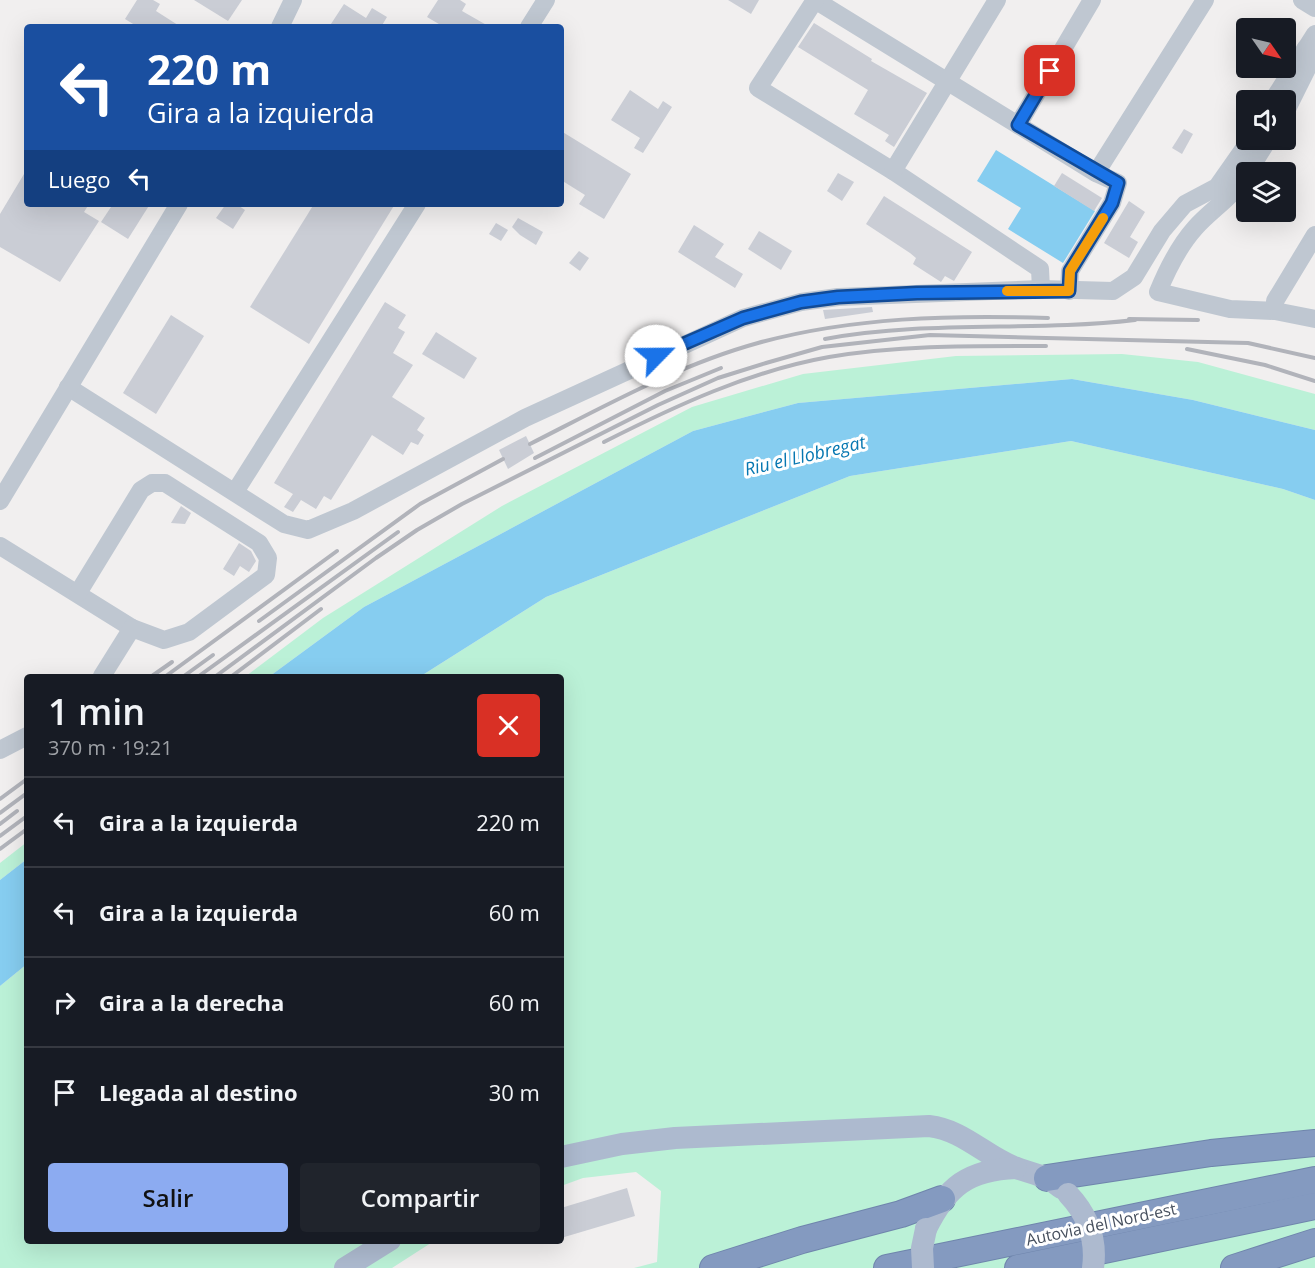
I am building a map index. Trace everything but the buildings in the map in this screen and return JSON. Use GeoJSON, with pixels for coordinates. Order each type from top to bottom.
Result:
{"type":"FeatureCollection","features":[{"type":"Feature","properties":{"kind":"highway"},"geometry":{"type":"LineString","coordinates":[[1047,1178],[1211,1154],[1315,1143]]}},
{"type":"Feature","properties":{"kind":"highway","name":"Autovia del Nord-est"},"geometry":{"type":"LineString","coordinates":[[887,1268],[1315,1179]]}},
{"type":"Feature","properties":{"kind":"highway"},"geometry":{"type":"LineString","coordinates":[[713,1268],[802,1240],[901,1214],[942,1199]]}},
{"type":"Feature","properties":{"kind":"highway","name":"Autovia del Nord-est"},"geometry":{"type":"LineString","coordinates":[[1018,1268],[1315,1206]]}},
{"type":"Feature","properties":{"kind":"highway"},"geometry":{"type":"LineString","coordinates":[[1234,1268],[1315,1242]]}},
{"type":"Feature","properties":{"kind":"main road"},"geometry":{"type":"LineString","coordinates":[[564,1156],[649,1140],[913,1126],[943,1128],[1016,1168],[1047,1178],[1068,1194],[1084,1215],[1094,1239],[1093,1268]]}},
{"type":"Feature","properties":{"kind":"main road"},"geometry":{"type":"LineString","coordinates":[[961,1136],[969,1154],[966,1179]]}},
{"type":"Feature","properties":{"kind":"main road"},"geometry":{"type":"LineString","coordinates":[[923,1268],[922,1248],[926,1229],[942,1199],[966,1179],[995,1169],[1016,1168]]}},
{"type":"Feature","properties":{"kind":"main road"},"geometry":{"type":"LineString","coordinates":[[345,1268],[384,1244]]}},
{"type":"Feature","properties":{"kind":"street"},"geometry":{"type":"LineString","coordinates":[[281,24],[293,0]]}},
{"type":"Feature","properties":{"kind":"street"},"geometry":{"type":"LineString","coordinates":[[531,24],[546,0]]}},
{"type":"Feature","properties":{"kind":"street"},"geometry":{"type":"LineString","coordinates":[[1041,290],[1040,268],[893,171],[758,88],[815,0],[1096,173],[1118,183],[1112,203],[1070,271],[1069,291]]}},
{"type":"Feature","properties":{"kind":"street"},"geometry":{"type":"LineString","coordinates":[[893,171],[997,0]]}},
{"type":"Feature","properties":{"kind":"street"},"geometry":{"type":"LineString","coordinates":[[1018,125],[1092,0]]}},
{"type":"Feature","properties":{"kind":"street"},"geometry":{"type":"LineString","coordinates":[[1096,173],[1205,0]]}},
{"type":"Feature","properties":{"kind":"street"},"geometry":{"type":"LineString","coordinates":[[1302,0],[1315,8]]}},
{"type":"Feature","properties":{"kind":"street"},"geometry":{"type":"LineString","coordinates":[[1280,90],[1310,42]]}},
{"type":"Feature","properties":{"kind":"street"},"geometry":{"type":"LineString","coordinates":[[1296,91],[1310,63],[1310,42]]}},
{"type":"Feature","properties":{"kind":"street"},"geometry":{"type":"LineString","coordinates":[[69,387],[284,524],[308,530],[352,511],[525,418],[743,318],[801,302],[838,297],[1041,290],[1113,291],[1134,277],[1162,231],[1185,204],[1217,187],[1243,150]]}},
{"type":"Feature","properties":{"kind":"street"},"geometry":{"type":"LineString","coordinates":[[1236,192],[1195,229],[1169,265],[1158,292],[1230,309],[1275,311],[1315,319]]}},
{"type":"Feature","properties":{"kind":"street"},"geometry":{"type":"LineString","coordinates":[[0,501],[177,207]]}},
{"type":"Feature","properties":{"kind":"street"},"geometry":{"type":"LineString","coordinates":[[235,492],[415,207]]}},
{"type":"Feature","properties":{"kind":"street"},"geometry":{"type":"LineString","coordinates":[[1174,217],[1195,229]]}},
{"type":"Feature","properties":{"kind":"street"},"geometry":{"type":"LineString","coordinates":[[1275,311],[1275,301],[1315,235]]}},
{"type":"Feature","properties":{"kind":"street"},"geometry":{"type":"LineString","coordinates":[[0,546],[132,628],[164,640],[189,632],[266,575],[268,558],[259,543],[165,483],[152,483],[141,490],[78,593]]}},
{"type":"Feature","properties":{"kind":"street"},"geometry":{"type":"LineString","coordinates":[[103,674],[132,628]]}},
{"type":"Feature","properties":{"kind":"street"},"geometry":{"type":"LineString","coordinates":[[0,750],[24,738]]}},
{"type":"Feature","properties":{"kind":"green space"},"geometry":{"type":"Polygon","coordinates":[[[1122,354],[1198,362],[1315,394],[1315,430],[1193,400],[1072,379],[798,403],[693,431],[364,607],[273,674],[249,674],[323,618],[502,506],[692,407],[803,374],[956,356],[1122,354]]]}},
{"type":"Feature","properties":{"kind":"green space"},"geometry":{"type":"Polygon","coordinates":[[[1071,441],[1283,489],[1315,500],[1315,1268],[634,1268],[657,1262],[661,1191],[636,1172],[583,1178],[564,1185],[564,674],[424,674],[546,597],[850,476],[1071,441]]]}},
{"type":"Feature","properties":{"kind":"green space"},"geometry":{"type":"Polygon","coordinates":[[[24,844],[24,861],[0,880],[0,863],[24,844]]]}},
{"type":"Feature","properties":{"kind":"green space"},"geometry":{"type":"Polygon","coordinates":[[[24,966],[24,1244],[429,1244],[392,1268],[0,1268],[0,986],[24,966]]]}},
{"type":"Feature","properties":{"kind":"water"},"geometry":{"type":"Polygon","coordinates":[[[996,150],[1095,211],[1063,263],[1008,229],[1021,208],[977,181],[996,150]]]}},
{"type":"Feature","properties":{"kind":"water","name":"Riu el Llobregat"},"geometry":{"type":"Polygon","coordinates":[[[1072,379],[1193,400],[1315,430],[1315,500],[1283,489],[1071,441],[850,476],[546,597],[424,674],[273,674],[364,607],[693,431],[798,403],[1072,379]]]}},
{"type":"Feature","properties":{"kind":"water"},"geometry":{"type":"Polygon","coordinates":[[[24,861],[24,966],[0,986],[0,880],[24,861]]]}},
{"type":"Feature","properties":{"kind":"railway"},"geometry":{"type":"LineString","coordinates":[[530,444],[670,375],[728,352],[794,334],[902,320],[975,317],[1048,318]]}},
{"type":"Feature","properties":{"kind":"railway"},"geometry":{"type":"LineString","coordinates":[[1129,319],[1198,320]]}},
{"type":"Feature","properties":{"kind":"railway"},"geometry":{"type":"LineString","coordinates":[[825,339],[902,330],[1135,320]]}},
{"type":"Feature","properties":{"kind":"railway"},"geometry":{"type":"LineString","coordinates":[[219,674],[376,558],[417,530],[462,504],[658,405],[718,378],[766,363],[822,347],[930,335],[1248,343],[1315,358]]}},
{"type":"Feature","properties":{"kind":"railway"},"geometry":{"type":"LineString","coordinates":[[604,442],[714,391],[800,363],[856,353],[910,348],[1046,346]]}},
{"type":"Feature","properties":{"kind":"railway"},"geometry":{"type":"LineString","coordinates":[[1187,349],[1265,365],[1315,381]]}},
{"type":"Feature","properties":{"kind":"railway"},"geometry":{"type":"LineString","coordinates":[[535,458],[665,391],[721,368]]}},
{"type":"Feature","properties":{"kind":"railway"},"geometry":{"type":"LineString","coordinates":[[259,621],[420,504],[503,459]]}},
{"type":"Feature","properties":{"kind":"railway"},"geometry":{"type":"LineString","coordinates":[[202,674],[398,532]]}},
{"type":"Feature","properties":{"kind":"railway"},"geometry":{"type":"LineString","coordinates":[[169,674],[337,551]]}},
{"type":"Feature","properties":{"kind":"railway"},"geometry":{"type":"LineString","coordinates":[[235,674],[321,609]]}},
{"type":"Feature","properties":{"kind":"railway"},"geometry":{"type":"LineString","coordinates":[[187,674],[213,655]]}},
{"type":"Feature","properties":{"kind":"railway"},"geometry":{"type":"LineString","coordinates":[[155,674],[172,662]]}},
{"type":"Feature","properties":{"kind":"railway"},"geometry":{"type":"LineString","coordinates":[[0,799],[24,781]]}},
{"type":"Feature","properties":{"kind":"railway"},"geometry":{"type":"LineString","coordinates":[[0,813],[24,795]]}},
{"type":"Feature","properties":{"kind":"railway"},"geometry":{"type":"LineString","coordinates":[[0,824],[17,811]]}},
{"type":"Feature","properties":{"kind":"railway"},"geometry":{"type":"LineString","coordinates":[[0,836],[24,818]]}},
{"type":"Feature","properties":{"kind":"railway"},"geometry":{"type":"LineString","coordinates":[[0,849],[24,831]]}},
{"type":"Feature","properties":{"kind":"slow traffic"},"geometry":{"type":"LineString","coordinates":[[1007,291],[1069,291],[1070,271],[1103,218]]}},
{"type":"Feature","properties":{"kind":"route"},"geometry":{"type":"LineString","coordinates":[[656,356],[743,318],[801,302],[838,297],[917,293],[1069,291],[1070,271],[1112,203],[1118,183],[1096,173],[1018,125],[1050,71]]}}]}
